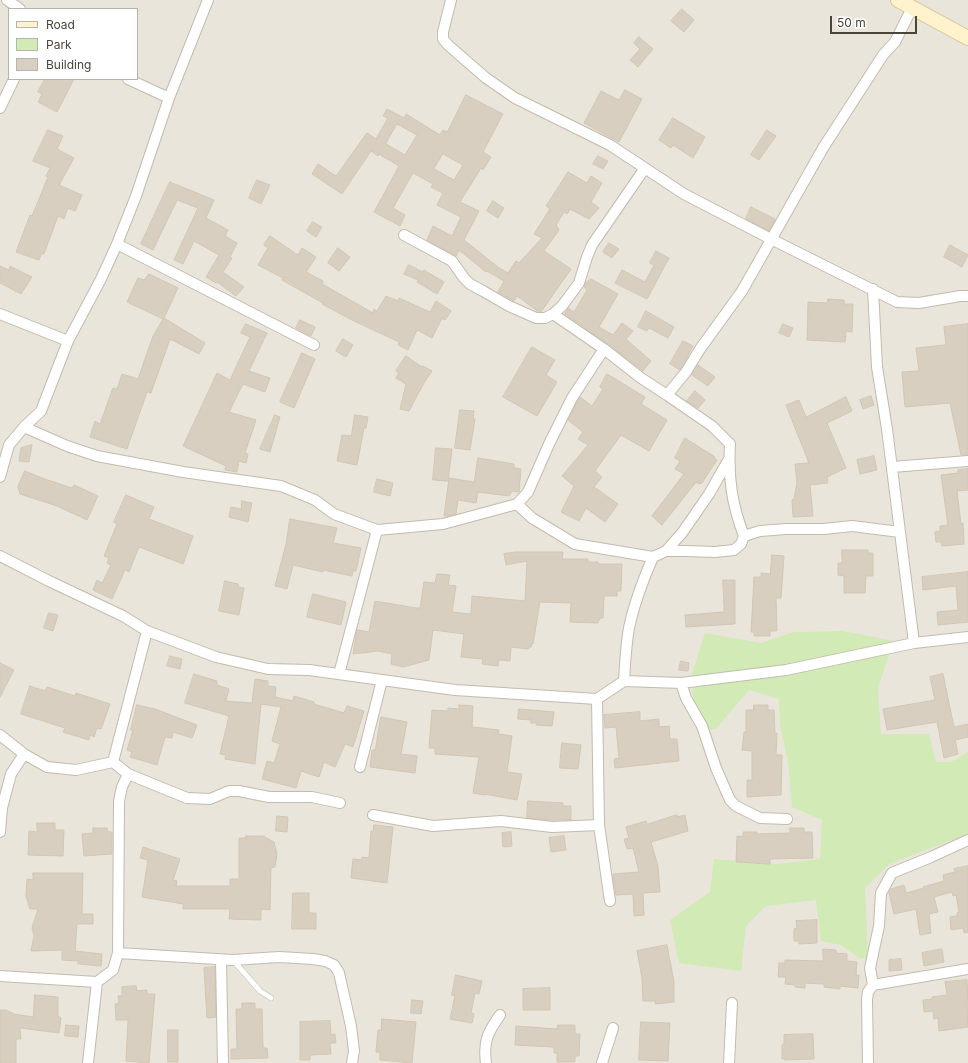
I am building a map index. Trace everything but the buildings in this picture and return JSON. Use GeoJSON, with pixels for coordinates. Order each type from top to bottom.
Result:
{"type":"FeatureCollection","features":[{"type":"Feature","properties":{"kind":"street"},"geometry":{"type":"LineString","coordinates":[[7,0],[19,8]]}},
{"type":"Feature","properties":{"kind":"street"},"geometry":{"type":"LineString","coordinates":[[0,477],[9,446],[24,427],[41,411],[68,341],[101,279],[117,244],[136,196],[169,98],[208,0]]}},
{"type":"Feature","properties":{"kind":"street"},"geometry":{"type":"LineString","coordinates":[[451,0],[442,32],[443,39],[475,68],[515,98],[610,145],[684,194],[897,302],[919,303],[968,296]]}},
{"type":"Feature","properties":{"kind":"street"},"geometry":{"type":"LineString","coordinates":[[898,0],[968,38]]}},
{"type":"Feature","properties":{"kind":"street"},"geometry":{"type":"LineString","coordinates":[[667,395],[686,372],[700,349],[742,291],[823,148],[882,55],[895,42],[912,8]]}},
{"type":"Feature","properties":{"kind":"street"},"geometry":{"type":"LineString","coordinates":[[0,108],[14,80]]}},
{"type":"Feature","properties":{"kind":"street"},"geometry":{"type":"LineString","coordinates":[[130,80],[169,98]]}},
{"type":"Feature","properties":{"kind":"street"},"geometry":{"type":"LineString","coordinates":[[404,235],[452,261],[470,284],[509,306],[536,318],[546,318],[553,314],[571,294],[578,283],[592,245],[645,168]]}},
{"type":"Feature","properties":{"kind":"street"},"geometry":{"type":"LineString","coordinates":[[117,244],[314,346]]}},
{"type":"Feature","properties":{"kind":"street"},"geometry":{"type":"LineString","coordinates":[[873,290],[877,366],[892,467],[914,643]]}},
{"type":"Feature","properties":{"kind":"street"},"geometry":{"type":"LineString","coordinates":[[0,314],[68,341]]}},
{"type":"Feature","properties":{"kind":"street"},"geometry":{"type":"LineString","coordinates":[[553,314],[604,349],[641,378],[712,426],[730,444],[730,489],[737,517],[744,536],[741,544],[734,550],[715,552],[666,551]]}},
{"type":"Feature","properties":{"kind":"street"},"geometry":{"type":"LineString","coordinates":[[24,427],[67,446],[97,456],[183,472],[281,486],[315,500],[334,514],[378,530],[444,524],[517,504],[528,492],[549,444],[572,398],[604,349]]}},
{"type":"Feature","properties":{"kind":"street"},"geometry":{"type":"LineString","coordinates":[[517,504],[532,518],[575,544],[653,557],[666,551],[682,533],[709,494],[729,459]]}},
{"type":"Feature","properties":{"kind":"street"},"geometry":{"type":"LineString","coordinates":[[892,467],[968,461]]}},
{"type":"Feature","properties":{"kind":"street"},"geometry":{"type":"LineString","coordinates":[[744,536],[760,530],[824,529],[852,526],[900,532]]}},
{"type":"Feature","properties":{"kind":"street"},"geometry":{"type":"LineString","coordinates":[[339,674],[378,530]]}},
{"type":"Feature","properties":{"kind":"street"},"geometry":{"type":"LineString","coordinates":[[0,556],[123,616],[147,630],[216,656],[268,669],[309,670],[455,690],[597,699],[624,681],[681,683],[786,670],[914,643],[968,637]]}},
{"type":"Feature","properties":{"kind":"street"},"geometry":{"type":"LineString","coordinates":[[624,681],[629,629],[636,602],[653,557]]}},
{"type":"Feature","properties":{"kind":"street"},"geometry":{"type":"LineString","coordinates":[[112,762],[147,630]]}},
{"type":"Feature","properties":{"kind":"street"},"geometry":{"type":"LineString","coordinates":[[360,768],[382,680]]}},
{"type":"Feature","properties":{"kind":"street"},"geometry":{"type":"LineString","coordinates":[[681,683],[686,698],[702,726],[716,768],[730,800],[736,806],[760,818],[787,819]]}},
{"type":"Feature","properties":{"kind":"street"},"geometry":{"type":"LineString","coordinates":[[597,699],[599,826],[610,900]]}},
{"type":"Feature","properties":{"kind":"street"},"geometry":{"type":"LineString","coordinates":[[0,735],[24,754],[47,767],[76,770],[112,762],[128,774],[186,798],[210,799],[229,791],[239,791],[270,797],[312,797],[340,803]]}},
{"type":"Feature","properties":{"kind":"street"},"geometry":{"type":"LineString","coordinates":[[0,832],[2,808],[11,774],[24,754]]}},
{"type":"Feature","properties":{"kind":"street"},"geometry":{"type":"LineString","coordinates":[[0,976],[97,982],[113,970],[118,953],[119,801],[122,787],[128,774]]}},
{"type":"Feature","properties":{"kind":"street"},"geometry":{"type":"LineString","coordinates":[[373,815],[433,826],[501,821],[552,827],[599,826]]}},
{"type":"Feature","properties":{"kind":"street"},"geometry":{"type":"LineString","coordinates":[[868,1063],[867,999],[868,992],[873,984],[870,968],[879,926],[881,893],[892,873],[968,840]]}},
{"type":"Feature","properties":{"kind":"street"},"geometry":{"type":"LineString","coordinates":[[118,953],[221,960],[279,957],[313,959],[325,961],[334,965],[339,973],[351,1026],[354,1051],[352,1063]]}},
{"type":"Feature","properties":{"kind":"street"},"geometry":{"type":"LineString","coordinates":[[221,960],[223,1063]]}},
{"type":"Feature","properties":{"kind":"street"},"geometry":{"type":"LineString","coordinates":[[873,984],[968,969]]}},
{"type":"Feature","properties":{"kind":"street"},"geometry":{"type":"LineString","coordinates":[[88,1063],[97,982]]}},
{"type":"Feature","properties":{"kind":"street"},"geometry":{"type":"LineString","coordinates":[[728,1063],[732,1003]]}},
{"type":"Feature","properties":{"kind":"street"},"geometry":{"type":"LineString","coordinates":[[486,1063],[484,1051],[488,1032],[500,1015]]}},
{"type":"Feature","properties":{"kind":"street"},"geometry":{"type":"LineString","coordinates":[[602,1063],[613,1028]]}},
{"type":"Feature","properties":{"kind":"lane"},"geometry":{"type":"LineString","coordinates":[[233,960],[260,991],[271,998]]}},
{"type":"Feature","properties":{"kind":"shaded area"},"geometry":{"type":"Polygon","coordinates":[[[0,0],[968,0],[968,1063],[0,1063],[0,0]]]}},
{"type":"Feature","properties":{"kind":"green space"},"geometry":{"type":"Polygon","coordinates":[[[843,631],[894,641],[878,687],[881,734],[929,734],[936,762],[951,762],[968,752],[968,834],[889,864],[865,888],[868,958],[859,958],[841,945],[821,941],[816,900],[766,906],[746,926],[741,971],[679,963],[670,920],[710,892],[714,859],[777,864],[820,859],[822,820],[792,807],[788,762],[780,725],[779,699],[749,690],[716,729],[707,730],[694,704],[691,677],[705,633],[761,643],[793,632],[843,631]]]}}]}
